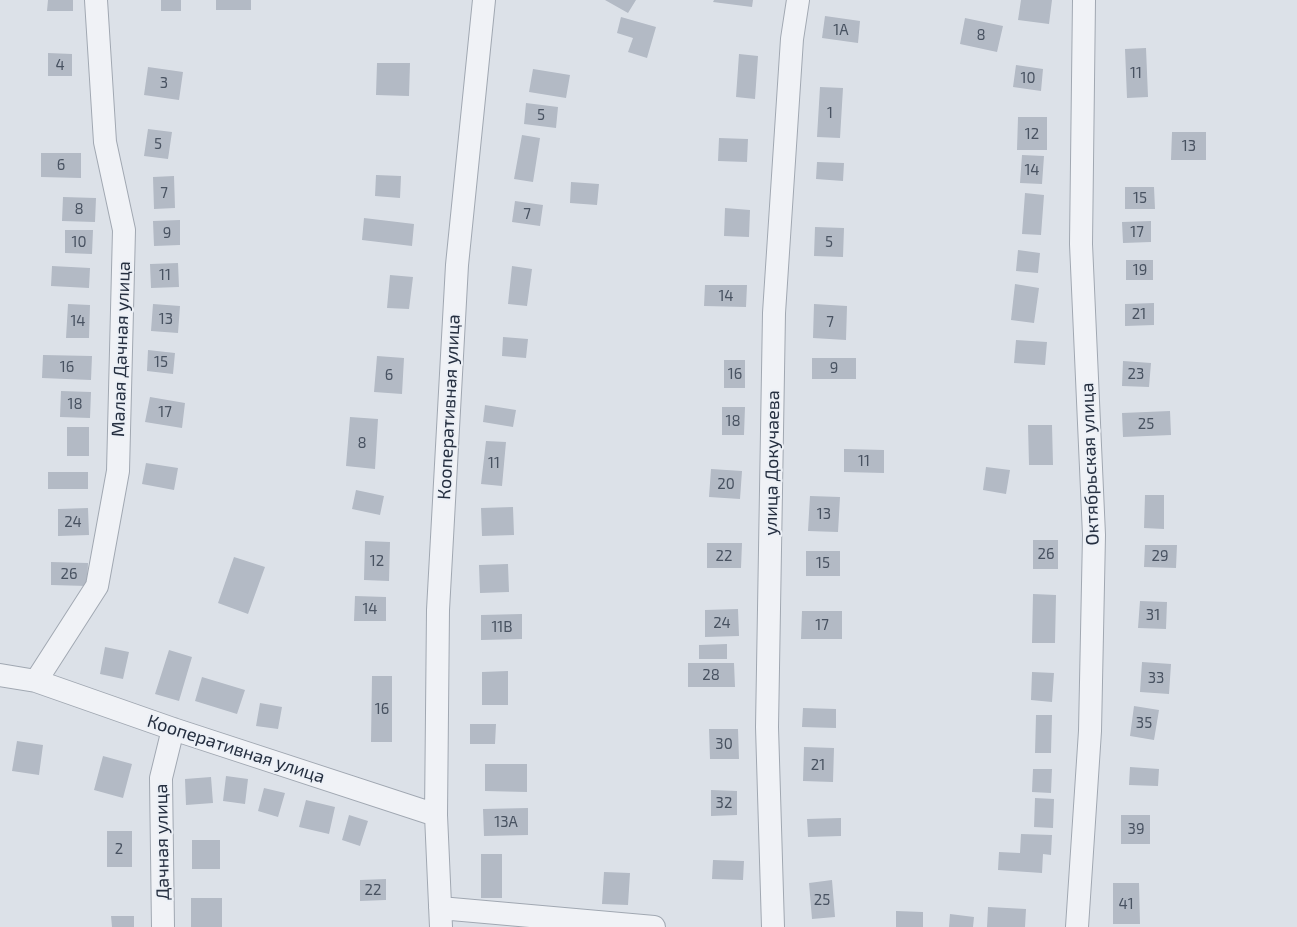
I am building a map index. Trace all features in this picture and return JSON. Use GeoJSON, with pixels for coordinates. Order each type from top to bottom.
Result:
{"type":"FeatureCollection","features":[{"type":"Feature","properties":{"kind":"street","name":"Малая Дачная улица"},"geometry":{"type":"LineString","coordinates":[[36,681],[97,586],[118,471],[124,230],[105,142],[96,0]]}},
{"type":"Feature","properties":{"kind":"street","name":"Кооперативная улица"},"geometry":{"type":"LineString","coordinates":[[440,917],[436,815],[438,610],[457,265],[484,0]]}},
{"type":"Feature","properties":{"kind":"street","name":"улица Докучаева"},"geometry":{"type":"LineString","coordinates":[[773,927],[767,727],[774,313],[792,39],[798,0]]}},
{"type":"Feature","properties":{"kind":"street","name":"Октябрьская улица"},"geometry":{"type":"LineString","coordinates":[[1077,927],[1090,731],[1094,535],[1081,244],[1084,0]]}},
{"type":"Feature","properties":{"kind":"street","name":"Кооперативная улица"},"geometry":{"type":"LineString","coordinates":[[0,675],[36,681],[173,729],[436,815]]}},
{"type":"Feature","properties":{"kind":"street","name":"Дачная улица"},"geometry":{"type":"LineString","coordinates":[[163,927],[160,778],[173,729]]}},
{"type":"Feature","properties":{"kind":"street"},"geometry":{"type":"LineString","coordinates":[[440,917],[654,927]]}},
{"type":"Feature","properties":{"kind":"building"},"geometry":{"type":"Polygon","coordinates":[[[48,0],[73,0],[73,11],[47,11],[48,0]]]}},
{"type":"Feature","properties":{"kind":"building"},"geometry":{"type":"Polygon","coordinates":[[[161,0],[181,0],[181,11],[161,11],[161,0]]]}},
{"type":"Feature","properties":{"kind":"building"},"geometry":{"type":"Polygon","coordinates":[[[216,0],[251,0],[251,10],[216,10],[216,0]]]}},
{"type":"Feature","properties":{"kind":"building"},"geometry":{"type":"Polygon","coordinates":[[[605,0],[636,0],[628,13],[605,0]]]}},
{"type":"Feature","properties":{"kind":"building"},"geometry":{"type":"Polygon","coordinates":[[[714,0],[753,0],[752,7],[713,2],[714,0]]]}},
{"type":"Feature","properties":{"kind":"building"},"geometry":{"type":"Polygon","coordinates":[[[1021,0],[1052,0],[1049,24],[1018,20],[1021,0]]]}},
{"type":"Feature","properties":{"kind":"building"},"geometry":{"type":"Polygon","coordinates":[[[825,16],[860,21],[858,43],[822,38],[825,16]]]}},
{"type":"Feature","properties":{"kind":"building"},"geometry":{"type":"Polygon","coordinates":[[[621,17],[656,27],[647,58],[628,52],[633,38],[617,33],[621,17]]]}},
{"type":"Feature","properties":{"kind":"building"},"geometry":{"type":"Polygon","coordinates":[[[965,18],[1003,26],[997,52],[960,44],[965,18]]]}},
{"type":"Feature","properties":{"kind":"building"},"geometry":{"type":"Polygon","coordinates":[[[1146,48],[1148,97],[1127,98],[1125,49],[1146,48]]]}},
{"type":"Feature","properties":{"kind":"building"},"geometry":{"type":"Polygon","coordinates":[[[48,53],[72,54],[72,76],[48,76],[48,53]]]}},
{"type":"Feature","properties":{"kind":"building"},"geometry":{"type":"Polygon","coordinates":[[[739,54],[758,56],[755,99],[736,97],[739,54]]]}},
{"type":"Feature","properties":{"kind":"building"},"geometry":{"type":"Polygon","coordinates":[[[377,63],[410,63],[409,96],[376,95],[377,63]]]}},
{"type":"Feature","properties":{"kind":"building"},"geometry":{"type":"Polygon","coordinates":[[[1016,65],[1043,69],[1041,91],[1013,87],[1016,65]]]}},
{"type":"Feature","properties":{"kind":"building"},"geometry":{"type":"Polygon","coordinates":[[[148,67],[183,72],[179,100],[144,95],[148,67]]]}},
{"type":"Feature","properties":{"kind":"building"},"geometry":{"type":"Polygon","coordinates":[[[533,69],[570,75],[566,98],[529,92],[533,69]]]}},
{"type":"Feature","properties":{"kind":"building"},"geometry":{"type":"Polygon","coordinates":[[[820,87],[843,88],[840,138],[817,137],[820,87]]]}},
{"type":"Feature","properties":{"kind":"building"},"geometry":{"type":"Polygon","coordinates":[[[526,103],[558,107],[556,128],[524,124],[526,103]]]}},
{"type":"Feature","properties":{"kind":"building"},"geometry":{"type":"Polygon","coordinates":[[[1018,117],[1047,117],[1047,150],[1017,150],[1018,117]]]}},
{"type":"Feature","properties":{"kind":"building"},"geometry":{"type":"Polygon","coordinates":[[[148,129],[172,132],[168,159],[144,156],[148,129]]]}},
{"type":"Feature","properties":{"kind":"building"},"geometry":{"type":"Polygon","coordinates":[[[1172,132],[1206,132],[1206,160],[1171,160],[1172,132]]]}},
{"type":"Feature","properties":{"kind":"building"},"geometry":{"type":"Polygon","coordinates":[[[522,135],[540,138],[533,182],[514,179],[522,135]]]}},
{"type":"Feature","properties":{"kind":"building"},"geometry":{"type":"Polygon","coordinates":[[[719,138],[748,139],[747,162],[718,161],[719,138]]]}},
{"type":"Feature","properties":{"kind":"building"},"geometry":{"type":"Polygon","coordinates":[[[41,153],[81,153],[81,178],[41,177],[41,153]]]}},
{"type":"Feature","properties":{"kind":"building"},"geometry":{"type":"Polygon","coordinates":[[[1022,155],[1044,156],[1042,184],[1020,183],[1022,155]]]}},
{"type":"Feature","properties":{"kind":"building"},"geometry":{"type":"Polygon","coordinates":[[[817,162],[844,163],[843,181],[816,179],[817,162]]]}},
{"type":"Feature","properties":{"kind":"building"},"geometry":{"type":"Polygon","coordinates":[[[376,175],[401,176],[400,198],[375,196],[376,175]]]}},
{"type":"Feature","properties":{"kind":"building"},"geometry":{"type":"Polygon","coordinates":[[[174,176],[175,208],[154,209],[153,177],[174,176]]]}},
{"type":"Feature","properties":{"kind":"building"},"geometry":{"type":"Polygon","coordinates":[[[571,182],[599,184],[597,205],[570,203],[571,182]]]}},
{"type":"Feature","properties":{"kind":"building"},"geometry":{"type":"Polygon","coordinates":[[[1125,187],[1154,187],[1155,209],[1125,209],[1125,187]]]}},
{"type":"Feature","properties":{"kind":"building"},"geometry":{"type":"Polygon","coordinates":[[[1025,193],[1044,195],[1041,235],[1022,234],[1025,193]]]}},
{"type":"Feature","properties":{"kind":"building"},"geometry":{"type":"Polygon","coordinates":[[[63,197],[96,198],[95,222],[62,221],[63,197]]]}},
{"type":"Feature","properties":{"kind":"building"},"geometry":{"type":"Polygon","coordinates":[[[515,201],[543,205],[540,226],[512,222],[515,201]]]}},
{"type":"Feature","properties":{"kind":"building"},"geometry":{"type":"Polygon","coordinates":[[[725,208],[750,210],[749,237],[724,236],[725,208]]]}},
{"type":"Feature","properties":{"kind":"building"},"geometry":{"type":"Polygon","coordinates":[[[364,218],[414,224],[412,246],[362,240],[364,218]]]}},
{"type":"Feature","properties":{"kind":"building"},"geometry":{"type":"Polygon","coordinates":[[[180,220],[180,245],[154,246],[153,221],[180,220]]]}},
{"type":"Feature","properties":{"kind":"building"},"geometry":{"type":"Polygon","coordinates":[[[1151,221],[1151,242],[1123,243],[1122,222],[1151,221]]]}},
{"type":"Feature","properties":{"kind":"building"},"geometry":{"type":"Polygon","coordinates":[[[815,227],[844,228],[843,257],[814,256],[815,227]]]}},
{"type":"Feature","properties":{"kind":"building"},"geometry":{"type":"Polygon","coordinates":[[[65,230],[93,230],[92,254],[65,253],[65,230]]]}},
{"type":"Feature","properties":{"kind":"building"},"geometry":{"type":"Polygon","coordinates":[[[1018,250],[1040,253],[1038,273],[1016,271],[1018,250]]]}},
{"type":"Feature","properties":{"kind":"building"},"geometry":{"type":"Polygon","coordinates":[[[1126,260],[1153,260],[1153,280],[1126,280],[1126,260]]]}},
{"type":"Feature","properties":{"kind":"building"},"geometry":{"type":"Polygon","coordinates":[[[178,263],[179,287],[151,288],[150,264],[178,263]]]}},
{"type":"Feature","properties":{"kind":"building"},"geometry":{"type":"Polygon","coordinates":[[[52,266],[90,268],[89,288],[51,286],[52,266]]]}},
{"type":"Feature","properties":{"kind":"building"},"geometry":{"type":"Polygon","coordinates":[[[512,266],[532,269],[527,306],[508,304],[512,266]]]}},
{"type":"Feature","properties":{"kind":"building"},"geometry":{"type":"Polygon","coordinates":[[[390,275],[413,277],[409,309],[387,308],[390,275]]]}},
{"type":"Feature","properties":{"kind":"building"},"geometry":{"type":"Polygon","coordinates":[[[1015,284],[1039,288],[1034,323],[1011,320],[1015,284]]]}},
{"type":"Feature","properties":{"kind":"building"},"geometry":{"type":"Polygon","coordinates":[[[705,285],[747,285],[746,307],[704,306],[705,285]]]}},
{"type":"Feature","properties":{"kind":"building"},"geometry":{"type":"Polygon","coordinates":[[[1154,303],[1154,325],[1125,326],[1125,304],[1154,303]]]}},
{"type":"Feature","properties":{"kind":"building"},"geometry":{"type":"Polygon","coordinates":[[[68,304],[90,305],[89,338],[66,338],[68,304]]]}},
{"type":"Feature","properties":{"kind":"building"},"geometry":{"type":"Polygon","coordinates":[[[153,304],[180,306],[178,333],[151,331],[153,304]]]}},
{"type":"Feature","properties":{"kind":"building"},"geometry":{"type":"Polygon","coordinates":[[[814,304],[847,306],[846,340],[813,338],[814,304]]]}},
{"type":"Feature","properties":{"kind":"building"},"geometry":{"type":"Polygon","coordinates":[[[503,337],[528,339],[526,358],[502,356],[503,337]]]}},
{"type":"Feature","properties":{"kind":"building"},"geometry":{"type":"Polygon","coordinates":[[[1016,340],[1047,342],[1045,365],[1014,363],[1016,340]]]}},
{"type":"Feature","properties":{"kind":"building"},"geometry":{"type":"Polygon","coordinates":[[[148,350],[175,353],[173,374],[147,371],[148,350]]]}},
{"type":"Feature","properties":{"kind":"building"},"geometry":{"type":"Polygon","coordinates":[[[43,355],[92,356],[91,380],[42,378],[43,355]]]}},
{"type":"Feature","properties":{"kind":"building"},"geometry":{"type":"Polygon","coordinates":[[[377,356],[404,358],[402,394],[374,392],[377,356]]]}},
{"type":"Feature","properties":{"kind":"building"},"geometry":{"type":"Polygon","coordinates":[[[812,358],[856,358],[856,379],[812,379],[812,358]]]}},
{"type":"Feature","properties":{"kind":"building"},"geometry":{"type":"Polygon","coordinates":[[[724,360],[745,360],[745,388],[724,388],[724,360]]]}},
{"type":"Feature","properties":{"kind":"building"},"geometry":{"type":"Polygon","coordinates":[[[1123,361],[1151,363],[1149,387],[1122,386],[1123,361]]]}},
{"type":"Feature","properties":{"kind":"building"},"geometry":{"type":"Polygon","coordinates":[[[61,391],[91,392],[90,418],[60,417],[61,391]]]}},
{"type":"Feature","properties":{"kind":"building"},"geometry":{"type":"Polygon","coordinates":[[[150,397],[185,403],[182,428],[145,422],[150,397]]]}},
{"type":"Feature","properties":{"kind":"building"},"geometry":{"type":"Polygon","coordinates":[[[485,405],[516,410],[513,427],[483,422],[485,405]]]}},
{"type":"Feature","properties":{"kind":"building"},"geometry":{"type":"Polygon","coordinates":[[[722,407],[745,407],[744,435],[722,435],[722,407]]]}},
{"type":"Feature","properties":{"kind":"building"},"geometry":{"type":"Polygon","coordinates":[[[1170,411],[1171,435],[1123,437],[1122,413],[1170,411]]]}},
{"type":"Feature","properties":{"kind":"building"},"geometry":{"type":"Polygon","coordinates":[[[350,417],[378,419],[375,469],[346,466],[350,417]]]}},
{"type":"Feature","properties":{"kind":"building"},"geometry":{"type":"Polygon","coordinates":[[[1028,425],[1052,425],[1053,465],[1029,465],[1028,425]]]}},
{"type":"Feature","properties":{"kind":"building"},"geometry":{"type":"Polygon","coordinates":[[[67,427],[89,427],[89,456],[67,456],[67,427]]]}},
{"type":"Feature","properties":{"kind":"building"},"geometry":{"type":"Polygon","coordinates":[[[486,441],[506,442],[502,486],[481,484],[486,441]]]}},
{"type":"Feature","properties":{"kind":"building"},"geometry":{"type":"Polygon","coordinates":[[[844,449],[884,450],[884,473],[844,472],[844,449]]]}},
{"type":"Feature","properties":{"kind":"building"},"geometry":{"type":"Polygon","coordinates":[[[146,463],[178,468],[174,490],[142,484],[146,463]]]}},
{"type":"Feature","properties":{"kind":"building"},"geometry":{"type":"Polygon","coordinates":[[[986,467],[1010,470],[1006,494],[983,490],[986,467]]]}},
{"type":"Feature","properties":{"kind":"building"},"geometry":{"type":"Polygon","coordinates":[[[711,469],[742,471],[740,499],[709,497],[711,469]]]}},
{"type":"Feature","properties":{"kind":"building"},"geometry":{"type":"Polygon","coordinates":[[[48,472],[88,472],[88,489],[48,489],[48,472]]]}},
{"type":"Feature","properties":{"kind":"building"},"geometry":{"type":"Polygon","coordinates":[[[356,490],[384,496],[380,515],[352,509],[356,490]]]}},
{"type":"Feature","properties":{"kind":"building"},"geometry":{"type":"Polygon","coordinates":[[[1145,495],[1164,495],[1164,529],[1144,528],[1145,495]]]}},
{"type":"Feature","properties":{"kind":"building"},"geometry":{"type":"Polygon","coordinates":[[[810,496],[840,497],[838,532],[808,531],[810,496]]]}},
{"type":"Feature","properties":{"kind":"building"},"geometry":{"type":"Polygon","coordinates":[[[513,507],[514,535],[482,536],[481,508],[513,507]]]}},
{"type":"Feature","properties":{"kind":"building"},"geometry":{"type":"Polygon","coordinates":[[[88,508],[89,535],[58,536],[58,509],[88,508]]]}},
{"type":"Feature","properties":{"kind":"building"},"geometry":{"type":"Polygon","coordinates":[[[1033,540],[1058,540],[1058,569],[1033,569],[1033,540]]]}},
{"type":"Feature","properties":{"kind":"building"},"geometry":{"type":"Polygon","coordinates":[[[365,541],[390,542],[389,581],[364,580],[365,541]]]}},
{"type":"Feature","properties":{"kind":"building"},"geometry":{"type":"Polygon","coordinates":[[[707,543],[742,543],[741,568],[707,568],[707,543]]]}},
{"type":"Feature","properties":{"kind":"building"},"geometry":{"type":"Polygon","coordinates":[[[1145,545],[1177,545],[1176,568],[1144,567],[1145,545]]]}},
{"type":"Feature","properties":{"kind":"building"},"geometry":{"type":"Polygon","coordinates":[[[806,551],[840,551],[840,576],[806,576],[806,551]]]}},
{"type":"Feature","properties":{"kind":"building"},"geometry":{"type":"Polygon","coordinates":[[[234,557],[265,567],[248,614],[218,603],[234,557]]]}},
{"type":"Feature","properties":{"kind":"building"},"geometry":{"type":"Polygon","coordinates":[[[51,562],[88,563],[87,586],[51,585],[51,562]]]}},
{"type":"Feature","properties":{"kind":"building"},"geometry":{"type":"Polygon","coordinates":[[[508,564],[509,592],[480,593],[479,565],[508,564]]]}},
{"type":"Feature","properties":{"kind":"building"},"geometry":{"type":"Polygon","coordinates":[[[1033,594],[1056,595],[1055,643],[1032,643],[1033,594]]]}},
{"type":"Feature","properties":{"kind":"building"},"geometry":{"type":"Polygon","coordinates":[[[355,596],[386,597],[386,621],[354,621],[355,596]]]}},
{"type":"Feature","properties":{"kind":"building"},"geometry":{"type":"Polygon","coordinates":[[[1140,601],[1167,602],[1166,629],[1138,628],[1140,601]]]}},
{"type":"Feature","properties":{"kind":"building"},"geometry":{"type":"Polygon","coordinates":[[[738,609],[739,636],[705,637],[705,610],[738,609]]]}},
{"type":"Feature","properties":{"kind":"building"},"geometry":{"type":"Polygon","coordinates":[[[802,611],[842,611],[842,639],[801,639],[802,611]]]}},
{"type":"Feature","properties":{"kind":"building"},"geometry":{"type":"Polygon","coordinates":[[[522,614],[522,639],[481,640],[481,615],[522,614]]]}},
{"type":"Feature","properties":{"kind":"building"},"geometry":{"type":"Polygon","coordinates":[[[727,644],[727,659],[699,659],[699,645],[727,644]]]}},
{"type":"Feature","properties":{"kind":"building"},"geometry":{"type":"Polygon","coordinates":[[[105,647],[129,652],[123,679],[100,674],[105,647]]]}},
{"type":"Feature","properties":{"kind":"building"},"geometry":{"type":"Polygon","coordinates":[[[169,650],[192,657],[179,701],[155,694],[169,650]]]}},
{"type":"Feature","properties":{"kind":"building"},"geometry":{"type":"Polygon","coordinates":[[[1142,662],[1171,664],[1169,694],[1140,692],[1142,662]]]}},
{"type":"Feature","properties":{"kind":"building"},"geometry":{"type":"Polygon","coordinates":[[[688,663],[734,663],[735,687],[688,687],[688,663]]]}},
{"type":"Feature","properties":{"kind":"building"},"geometry":{"type":"Polygon","coordinates":[[[508,671],[508,705],[482,705],[482,672],[508,671]]]}},
{"type":"Feature","properties":{"kind":"building"},"geometry":{"type":"Polygon","coordinates":[[[1032,672],[1054,673],[1052,702],[1031,700],[1032,672]]]}},
{"type":"Feature","properties":{"kind":"building"},"geometry":{"type":"Polygon","coordinates":[[[372,676],[392,676],[392,742],[371,742],[372,676]]]}},
{"type":"Feature","properties":{"kind":"building"},"geometry":{"type":"Polygon","coordinates":[[[202,677],[245,690],[237,714],[195,701],[202,677]]]}},
{"type":"Feature","properties":{"kind":"building"},"geometry":{"type":"Polygon","coordinates":[[[260,703],[282,707],[278,729],[256,726],[260,703]]]}},
{"type":"Feature","properties":{"kind":"building"},"geometry":{"type":"Polygon","coordinates":[[[1134,706],[1159,710],[1154,740],[1130,736],[1134,706]]]}},
{"type":"Feature","properties":{"kind":"building"},"geometry":{"type":"Polygon","coordinates":[[[803,708],[836,709],[836,728],[802,727],[803,708]]]}},
{"type":"Feature","properties":{"kind":"building"},"geometry":{"type":"Polygon","coordinates":[[[1036,715],[1052,715],[1051,753],[1035,753],[1036,715]]]}},
{"type":"Feature","properties":{"kind":"building"},"geometry":{"type":"Polygon","coordinates":[[[470,724],[496,724],[495,744],[470,744],[470,724]]]}},
{"type":"Feature","properties":{"kind":"building"},"geometry":{"type":"Polygon","coordinates":[[[709,729],[738,729],[739,759],[710,759],[709,729]]]}},
{"type":"Feature","properties":{"kind":"building"},"geometry":{"type":"Polygon","coordinates":[[[17,741],[43,745],[39,775],[12,771],[17,741]]]}},
{"type":"Feature","properties":{"kind":"building"},"geometry":{"type":"Polygon","coordinates":[[[804,747],[834,748],[833,782],[803,781],[804,747]]]}},
{"type":"Feature","properties":{"kind":"building"},"geometry":{"type":"Polygon","coordinates":[[[103,756],[132,764],[123,798],[94,790],[103,756]]]}},
{"type":"Feature","properties":{"kind":"building"},"geometry":{"type":"Polygon","coordinates":[[[485,764],[527,764],[527,792],[485,791],[485,764]]]}},
{"type":"Feature","properties":{"kind":"building"},"geometry":{"type":"Polygon","coordinates":[[[1130,767],[1159,769],[1158,786],[1129,785],[1130,767]]]}},
{"type":"Feature","properties":{"kind":"building"},"geometry":{"type":"Polygon","coordinates":[[[1033,769],[1052,769],[1051,793],[1032,792],[1033,769]]]}},
{"type":"Feature","properties":{"kind":"building"},"geometry":{"type":"Polygon","coordinates":[[[226,776],[248,779],[245,804],[223,801],[226,776]]]}},
{"type":"Feature","properties":{"kind":"building"},"geometry":{"type":"Polygon","coordinates":[[[211,777],[213,803],[186,805],[185,779],[211,777]]]}},
{"type":"Feature","properties":{"kind":"building"},"geometry":{"type":"Polygon","coordinates":[[[264,788],[285,793],[278,817],[258,811],[264,788]]]}},
{"type":"Feature","properties":{"kind":"building"},"geometry":{"type":"Polygon","coordinates":[[[711,790],[737,791],[737,815],[711,816],[711,790]]]}},
{"type":"Feature","properties":{"kind":"building"},"geometry":{"type":"Polygon","coordinates":[[[1035,798],[1054,799],[1053,828],[1034,827],[1035,798]]]}},
{"type":"Feature","properties":{"kind":"building"},"geometry":{"type":"Polygon","coordinates":[[[306,800],[335,807],[329,834],[299,827],[306,800]]]}},
{"type":"Feature","properties":{"kind":"building"},"geometry":{"type":"Polygon","coordinates":[[[528,808],[528,835],[484,836],[483,809],[528,808]]]}},
{"type":"Feature","properties":{"kind":"building"},"geometry":{"type":"Polygon","coordinates":[[[349,815],[368,821],[360,846],[342,840],[349,815]]]}},
{"type":"Feature","properties":{"kind":"building"},"geometry":{"type":"Polygon","coordinates":[[[1121,815],[1150,815],[1150,844],[1121,844],[1121,815]]]}},
{"type":"Feature","properties":{"kind":"building"},"geometry":{"type":"Polygon","coordinates":[[[841,818],[841,836],[808,837],[807,819],[841,818]]]}},
{"type":"Feature","properties":{"kind":"building"},"geometry":{"type":"Polygon","coordinates":[[[107,831],[132,831],[132,867],[107,867],[107,831]]]}},
{"type":"Feature","properties":{"kind":"building"},"geometry":{"type":"Polygon","coordinates":[[[1021,834],[1052,835],[1051,855],[1043,854],[1042,873],[998,870],[999,852],[1020,853],[1021,834]]]}},
{"type":"Feature","properties":{"kind":"building"},"geometry":{"type":"Polygon","coordinates":[[[192,840],[220,840],[220,869],[192,869],[192,840]]]}},
{"type":"Feature","properties":{"kind":"building"},"geometry":{"type":"Polygon","coordinates":[[[481,854],[502,854],[502,898],[481,898],[481,854]]]}},
{"type":"Feature","properties":{"kind":"building"},"geometry":{"type":"Polygon","coordinates":[[[713,860],[744,861],[743,880],[712,879],[713,860]]]}},
{"type":"Feature","properties":{"kind":"building"},"geometry":{"type":"Polygon","coordinates":[[[604,872],[630,873],[628,905],[602,904],[604,872]]]}},
{"type":"Feature","properties":{"kind":"building"},"geometry":{"type":"Polygon","coordinates":[[[386,879],[386,900],[360,901],[360,880],[386,879]]]}},
{"type":"Feature","properties":{"kind":"building"},"geometry":{"type":"Polygon","coordinates":[[[832,880],[835,917],[812,919],[809,883],[832,880]]]}},
{"type":"Feature","properties":{"kind":"building"},"geometry":{"type":"Polygon","coordinates":[[[1113,883],[1139,883],[1140,924],[1113,924],[1113,883]]]}},
{"type":"Feature","properties":{"kind":"building"},"geometry":{"type":"Polygon","coordinates":[[[191,898],[222,898],[222,927],[191,927],[191,898]]]}},
{"type":"Feature","properties":{"kind":"building"},"geometry":{"type":"Polygon","coordinates":[[[988,907],[1026,909],[1025,927],[987,927],[988,907]]]}},
{"type":"Feature","properties":{"kind":"building"},"geometry":{"type":"Polygon","coordinates":[[[896,911],[923,912],[923,927],[896,927],[896,911]]]}},
{"type":"Feature","properties":{"kind":"building"},"geometry":{"type":"Polygon","coordinates":[[[950,914],[974,917],[973,927],[949,927],[950,914]]]}},
{"type":"Feature","properties":{"kind":"building"},"geometry":{"type":"Polygon","coordinates":[[[111,916],[134,916],[134,927],[112,927],[111,916]]]}}]}
